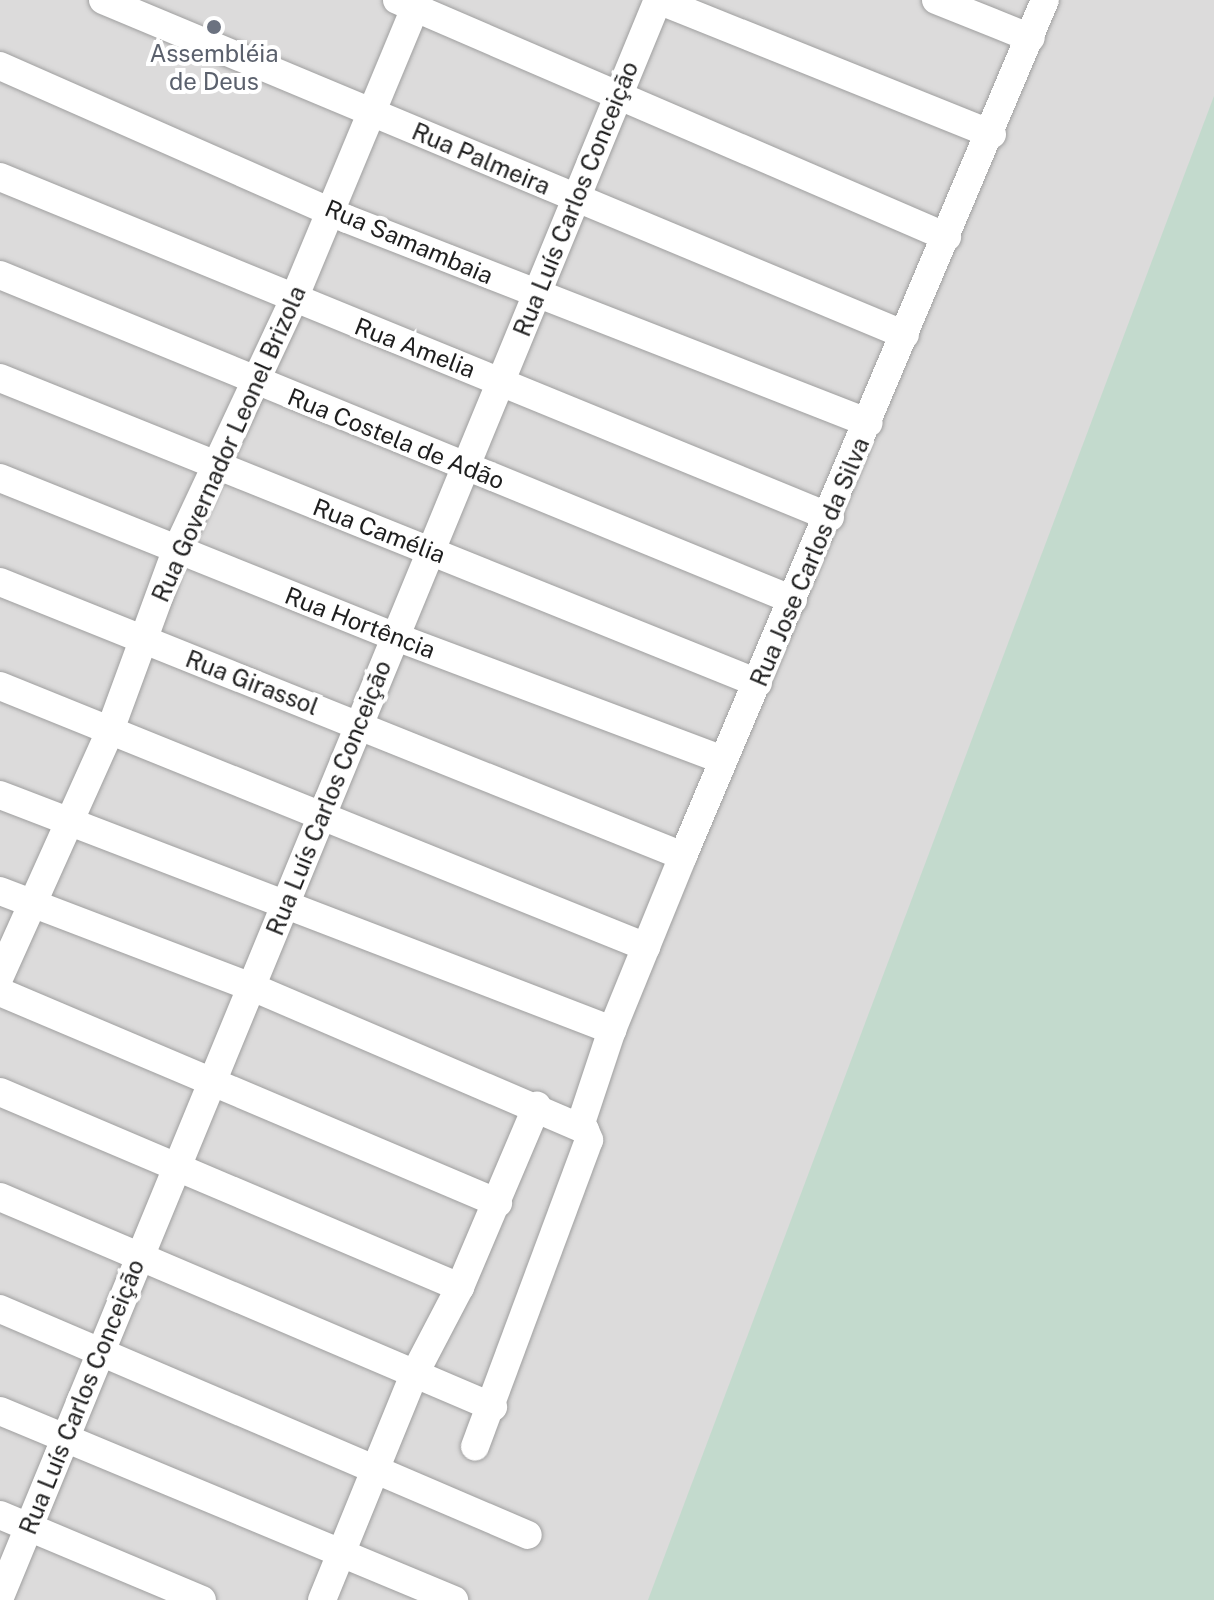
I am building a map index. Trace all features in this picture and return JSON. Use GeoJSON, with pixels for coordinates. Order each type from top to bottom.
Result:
{"type":"FeatureCollection","features":[{"type":"Feature","properties":{"kind":"street","name":"Rua Palmeira"},"geometry":{"type":"LineString","coordinates":[[103,0],[905,335]]}},
{"type":"Feature","properties":{"kind":"street"},"geometry":{"type":"LineString","coordinates":[[658,0],[992,134]]}},
{"type":"Feature","properties":{"kind":"street","name":"Rua Luís Carlos Conceição"},"geometry":{"type":"LineString","coordinates":[[0,1597],[658,0]]}},
{"type":"Feature","properties":{"kind":"street"},"geometry":{"type":"LineString","coordinates":[[936,0],[1031,38]]}},
{"type":"Feature","properties":{"kind":"street","name":"Rua Jose Carlos da Silva"},"geometry":{"type":"LineString","coordinates":[[580,1126],[612,1030],[683,856],[992,134],[1045,0]]}},
{"type":"Feature","properties":{"kind":"street","name":"Rua Governador Leonel Brizola"},"geometry":{"type":"LineString","coordinates":[[0,976],[109,733],[176,551],[251,382],[293,301],[375,113],[410,3]]}},
{"type":"Feature","properties":{"kind":"street"},"geometry":{"type":"LineString","coordinates":[[410,3],[947,237]]}},
{"type":"Feature","properties":{"kind":"street","name":"Rua Samambaia"},"geometry":{"type":"LineString","coordinates":[[0,66],[537,295],[869,423]]}},
{"type":"Feature","properties":{"kind":"street","name":"Rua Amelia"},"geometry":{"type":"LineString","coordinates":[[0,177],[293,301],[501,381],[830,517]]}},
{"type":"Feature","properties":{"kind":"street","name":"Rua Costela de Adão"},"geometry":{"type":"LineString","coordinates":[[0,275],[251,382],[793,600]]}},
{"type":"Feature","properties":{"kind":"street","name":"Rua Camélia"},"geometry":{"type":"LineString","coordinates":[[0,378],[214,467],[758,683]]}},
{"type":"Feature","properties":{"kind":"street","name":"Rua Hortência"},"geometry":{"type":"LineString","coordinates":[[0,478],[396,637],[723,760]]}},
{"type":"Feature","properties":{"kind":"street","name":"Rua Girassol"},"geometry":{"type":"LineString","coordinates":[[0,582],[683,856]]}},
{"type":"Feature","properties":{"kind":"street"},"geometry":{"type":"LineString","coordinates":[[0,686],[109,733],[646,947]]}},
{"type":"Feature","properties":{"kind":"street"},"geometry":{"type":"LineString","coordinates":[[0,795],[284,908],[612,1030]]}},
{"type":"Feature","properties":{"kind":"street"},"geometry":{"type":"LineString","coordinates":[[0,891],[252,987],[580,1126],[589,1140],[493,1407],[475,1446]]}},
{"type":"Feature","properties":{"kind":"street"},"geometry":{"type":"LineString","coordinates":[[0,992],[498,1203]]}},
{"type":"Feature","properties":{"kind":"street"},"geometry":{"type":"LineString","coordinates":[[0,1092],[176,1170],[460,1287]]}},
{"type":"Feature","properties":{"kind":"street"},"geometry":{"type":"LineString","coordinates":[[322,1600],[414,1375],[460,1287],[537,1106]]}},
{"type":"Feature","properties":{"kind":"street"},"geometry":{"type":"LineString","coordinates":[[0,1197],[139,1259],[493,1407]]}},
{"type":"Feature","properties":{"kind":"street"},"geometry":{"type":"LineString","coordinates":[[0,1309],[372,1472],[528,1535]]}},
{"type":"Feature","properties":{"kind":"street"},"geometry":{"type":"LineString","coordinates":[[0,1411],[64,1441],[339,1556],[454,1600]]}},
{"type":"Feature","properties":{"kind":"street"},"geometry":{"type":"LineString","coordinates":[[0,1515],[202,1600]]}},
{"type":"Feature","properties":{"kind":"shaded area"},"geometry":{"type":"Polygon","coordinates":[[[0,0],[1214,0],[1214,308],[672,1600],[0,1600],[0,0]]]}},
{"type":"Feature","properties":{"kind":"green space"},"geometry":{"type":"Polygon","coordinates":[[[1214,96],[1214,1600],[648,1600],[1214,96]]]}},
{"type":"Feature","properties":{"kind":"place","name":"Assembléia de Deus"},"geometry":{"type":"Point","coordinates":[214,27]}}]}
